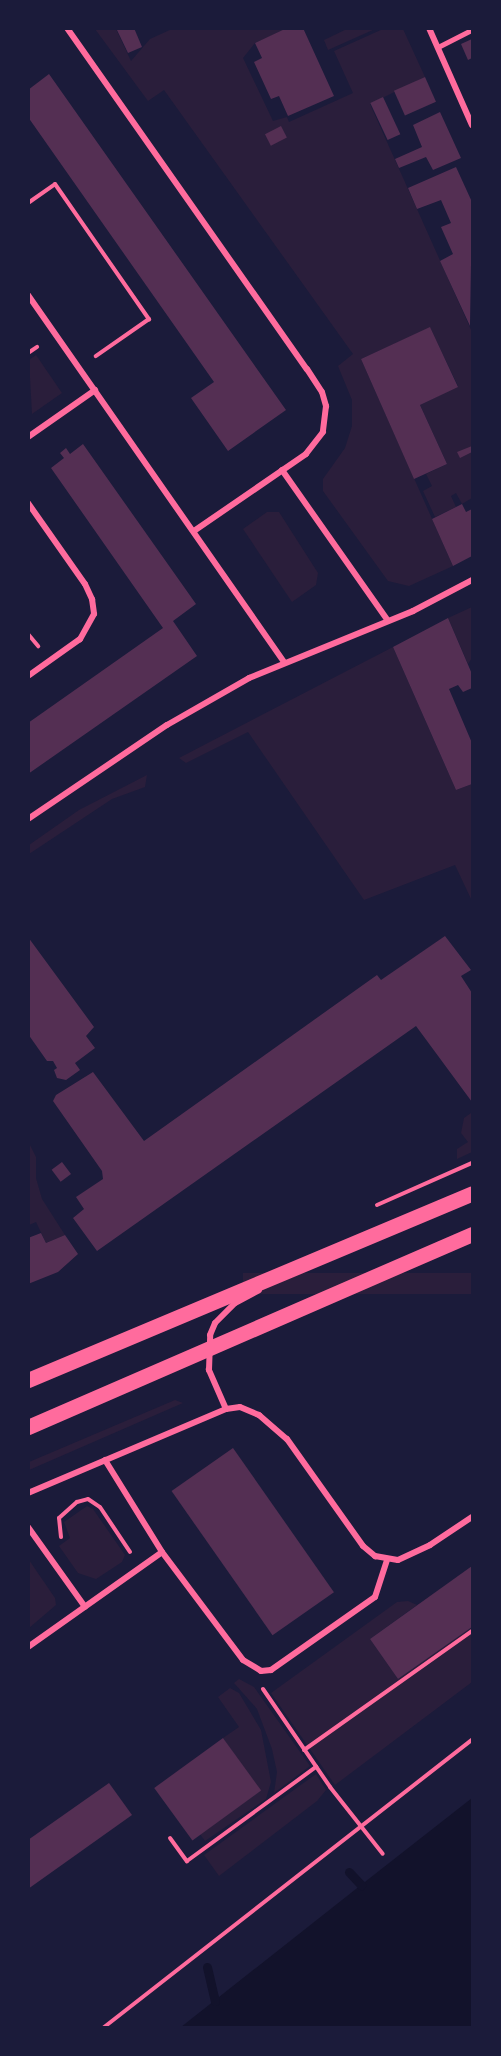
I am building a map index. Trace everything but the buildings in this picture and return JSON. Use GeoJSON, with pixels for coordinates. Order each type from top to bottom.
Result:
{"type":"FeatureCollection","features":[{"type":"Feature","properties":{"kind":"main road"},"geometry":{"type":"LineString","coordinates":[[28,1380],[290,1272],[472,1193]]}},
{"type":"Feature","properties":{"kind":"main road"},"geometry":{"type":"LineString","coordinates":[[28,1427],[472,1234]]}},
{"type":"Feature","properties":{"kind":"street"},"geometry":{"type":"LineString","coordinates":[[67,28],[322,392],[326,420],[320,437],[306,454],[194,531]]}},
{"type":"Feature","properties":{"kind":"street"},"geometry":{"type":"LineString","coordinates":[[429,28],[472,125]]}},
{"type":"Feature","properties":{"kind":"street"},"geometry":{"type":"LineString","coordinates":[[28,295],[285,662]]}},
{"type":"Feature","properties":{"kind":"street"},"geometry":{"type":"LineString","coordinates":[[28,437],[94,390]]}},
{"type":"Feature","properties":{"kind":"street"},"geometry":{"type":"LineString","coordinates":[[282,470],[388,621]]}},
{"type":"Feature","properties":{"kind":"street"},"geometry":{"type":"LineString","coordinates":[[28,503],[85,584],[94,614],[80,639],[28,676]]}},
{"type":"Feature","properties":{"kind":"street"},"geometry":{"type":"LineString","coordinates":[[28,819],[166,725],[285,662],[388,621],[472,580]]}},
{"type":"Feature","properties":{"kind":"street"},"geometry":{"type":"LineString","coordinates":[[226,1409],[209,1370],[206,1350],[215,1323],[235,1303],[290,1272]]}},
{"type":"Feature","properties":{"kind":"street"},"geometry":{"type":"LineString","coordinates":[[28,1493],[226,1409],[250,1410],[274,1426],[363,1546],[387,1561],[417,1552],[472,1517]]}},
{"type":"Feature","properties":{"kind":"street"},"geometry":{"type":"LineString","coordinates":[[105,1460],[162,1552],[243,1660],[261,1671],[278,1667],[375,1598],[387,1561]]}},
{"type":"Feature","properties":{"kind":"street"},"geometry":{"type":"LineString","coordinates":[[28,1527],[85,1606]]}},
{"type":"Feature","properties":{"kind":"street"},"geometry":{"type":"LineString","coordinates":[[28,1647],[162,1552]]}},
{"type":"Feature","properties":{"kind":"lane"},"geometry":{"type":"LineString","coordinates":[[438,47],[472,30]]}},
{"type":"Feature","properties":{"kind":"path"},"geometry":{"type":"LineString","coordinates":[[28,203],[55,184],[149,319],[96,356]]}},
{"type":"Feature","properties":{"kind":"path"},"geometry":{"type":"LineString","coordinates":[[28,353],[37,347]]}},
{"type":"Feature","properties":{"kind":"path"},"geometry":{"type":"LineString","coordinates":[[64,1542],[57,1527],[59,1518],[77,1502],[88,1499],[100,1507],[136,1560]]}},
{"type":"Feature","properties":{"kind":"path"},"geometry":{"type":"LineString","coordinates":[[304,1750],[472,1631]]}},
{"type":"Feature","properties":{"kind":"path"},"geometry":{"type":"LineString","coordinates":[[261,1671],[264,1695],[383,1854]]}},
{"type":"Feature","properties":{"kind":"path"},"geometry":{"type":"LineString","coordinates":[[103,2028],[472,1740]]}},
{"type":"Feature","properties":{"kind":"path"},"geometry":{"type":"LineString","coordinates":[[170,1838],[187,1861],[316,1767]]}},
{"type":"Feature","properties":{"kind":"shaded area"},"geometry":{"type":"Polygon","coordinates":[[[349,28],[375,29],[328,50],[324,40],[349,28]]]}},
{"type":"Feature","properties":{"kind":"shaded area"},"geometry":{"type":"Polygon","coordinates":[[[95,29],[116,29],[131,61],[150,39],[172,29],[287,29],[255,43],[243,58],[273,121],[287,117],[289,122],[353,93],[334,51],[383,29],[403,29],[425,77],[370,104],[472,332],[472,498],[462,504],[456,493],[451,496],[456,507],[435,517],[423,491],[432,486],[426,474],[447,464],[420,405],[458,386],[430,328],[361,359],[453,566],[409,586],[388,581],[323,491],[323,479],[345,448],[352,426],[352,400],[338,366],[353,354],[164,90],[148,101],[95,29]]]}},
{"type":"Feature","properties":{"kind":"shaded area"},"geometry":{"type":"Polygon","coordinates":[[[36,355],[62,393],[32,414],[29,360],[36,355]]]}},
{"type":"Feature","properties":{"kind":"shaded area"},"geometry":{"type":"Polygon","coordinates":[[[267,512],[279,512],[318,573],[316,585],[292,602],[243,529],[267,512]]]}},
{"type":"Feature","properties":{"kind":"shaded area"},"geometry":{"type":"Polygon","coordinates":[[[472,607],[472,658],[468,664],[448,618],[472,607]]]}},
{"type":"Feature","properties":{"kind":"shaded area"},"geometry":{"type":"Polygon","coordinates":[[[393,647],[456,790],[472,784],[472,901],[455,865],[364,900],[248,732],[186,763],[179,758],[393,647]]]}},
{"type":"Feature","properties":{"kind":"shaded area"},"geometry":{"type":"Polygon","coordinates":[[[147,775],[145,787],[112,799],[29,854],[29,845],[79,810],[147,775]]]}},
{"type":"Feature","properties":{"kind":"shaded area"},"geometry":{"type":"Polygon","coordinates":[[[471,1113],[472,1152],[457,1159],[457,1149],[468,1142],[461,1133],[464,1118],[471,1113]]]}},
{"type":"Feature","properties":{"kind":"shaded area"},"geometry":{"type":"Polygon","coordinates":[[[28,1141],[36,1157],[36,1178],[42,1199],[65,1235],[46,1243],[36,1222],[29,1225],[28,1141]]]}},
{"type":"Feature","properties":{"kind":"shaded area"},"geometry":{"type":"Polygon","coordinates":[[[243,1273],[472,1273],[472,1294],[243,1294],[243,1273]]]}},
{"type":"Feature","properties":{"kind":"shaded area"},"geometry":{"type":"Polygon","coordinates":[[[175,1400],[183,1403],[29,1470],[29,1462],[175,1400]]]}},
{"type":"Feature","properties":{"kind":"shaded area"},"geometry":{"type":"Polygon","coordinates":[[[87,1506],[93,1509],[125,1555],[122,1562],[96,1579],[78,1573],[59,1546],[70,1538],[64,1522],[87,1506]]]}},
{"type":"Feature","properties":{"kind":"shaded area"},"geometry":{"type":"Polygon","coordinates":[[[29,1560],[55,1598],[56,1605],[29,1628],[29,1560]]]}},
{"type":"Feature","properties":{"kind":"shaded area"},"geometry":{"type":"Polygon","coordinates":[[[408,1601],[417,1605],[370,1639],[398,1679],[472,1627],[472,1682],[335,1785],[271,1693],[397,1602],[408,1601]]]}},
{"type":"Feature","properties":{"kind":"shaded area"},"geometry":{"type":"Polygon","coordinates":[[[239,1679],[254,1687],[310,1766],[274,1793],[277,1772],[272,1749],[257,1709],[234,1683],[239,1679]]]}},
{"type":"Feature","properties":{"kind":"shaded area"},"geometry":{"type":"Polygon","coordinates":[[[230,1688],[239,1693],[261,1730],[271,1782],[266,1799],[205,1841],[200,1834],[260,1791],[223,1738],[239,1727],[218,1697],[230,1688]]]}},
{"type":"Feature","properties":{"kind":"shaded area"},"geometry":{"type":"Polygon","coordinates":[[[316,1774],[326,1790],[317,1801],[219,1876],[204,1855],[316,1774]]]}},
{"type":"Feature","properties":{"kind":"shaded area"},"geometry":{"type":"Polygon","coordinates":[[[472,1798],[472,2027],[181,2027],[361,1885],[472,1798]]]}},
{"type":"Feature","properties":{"kind":"waterway"},"geometry":{"type":"LineString","coordinates":[[349,1872],[361,1885]]}},
{"type":"Feature","properties":{"kind":"waterway"},"geometry":{"type":"LineString","coordinates":[[207,1967],[215,2001]]}}]}
